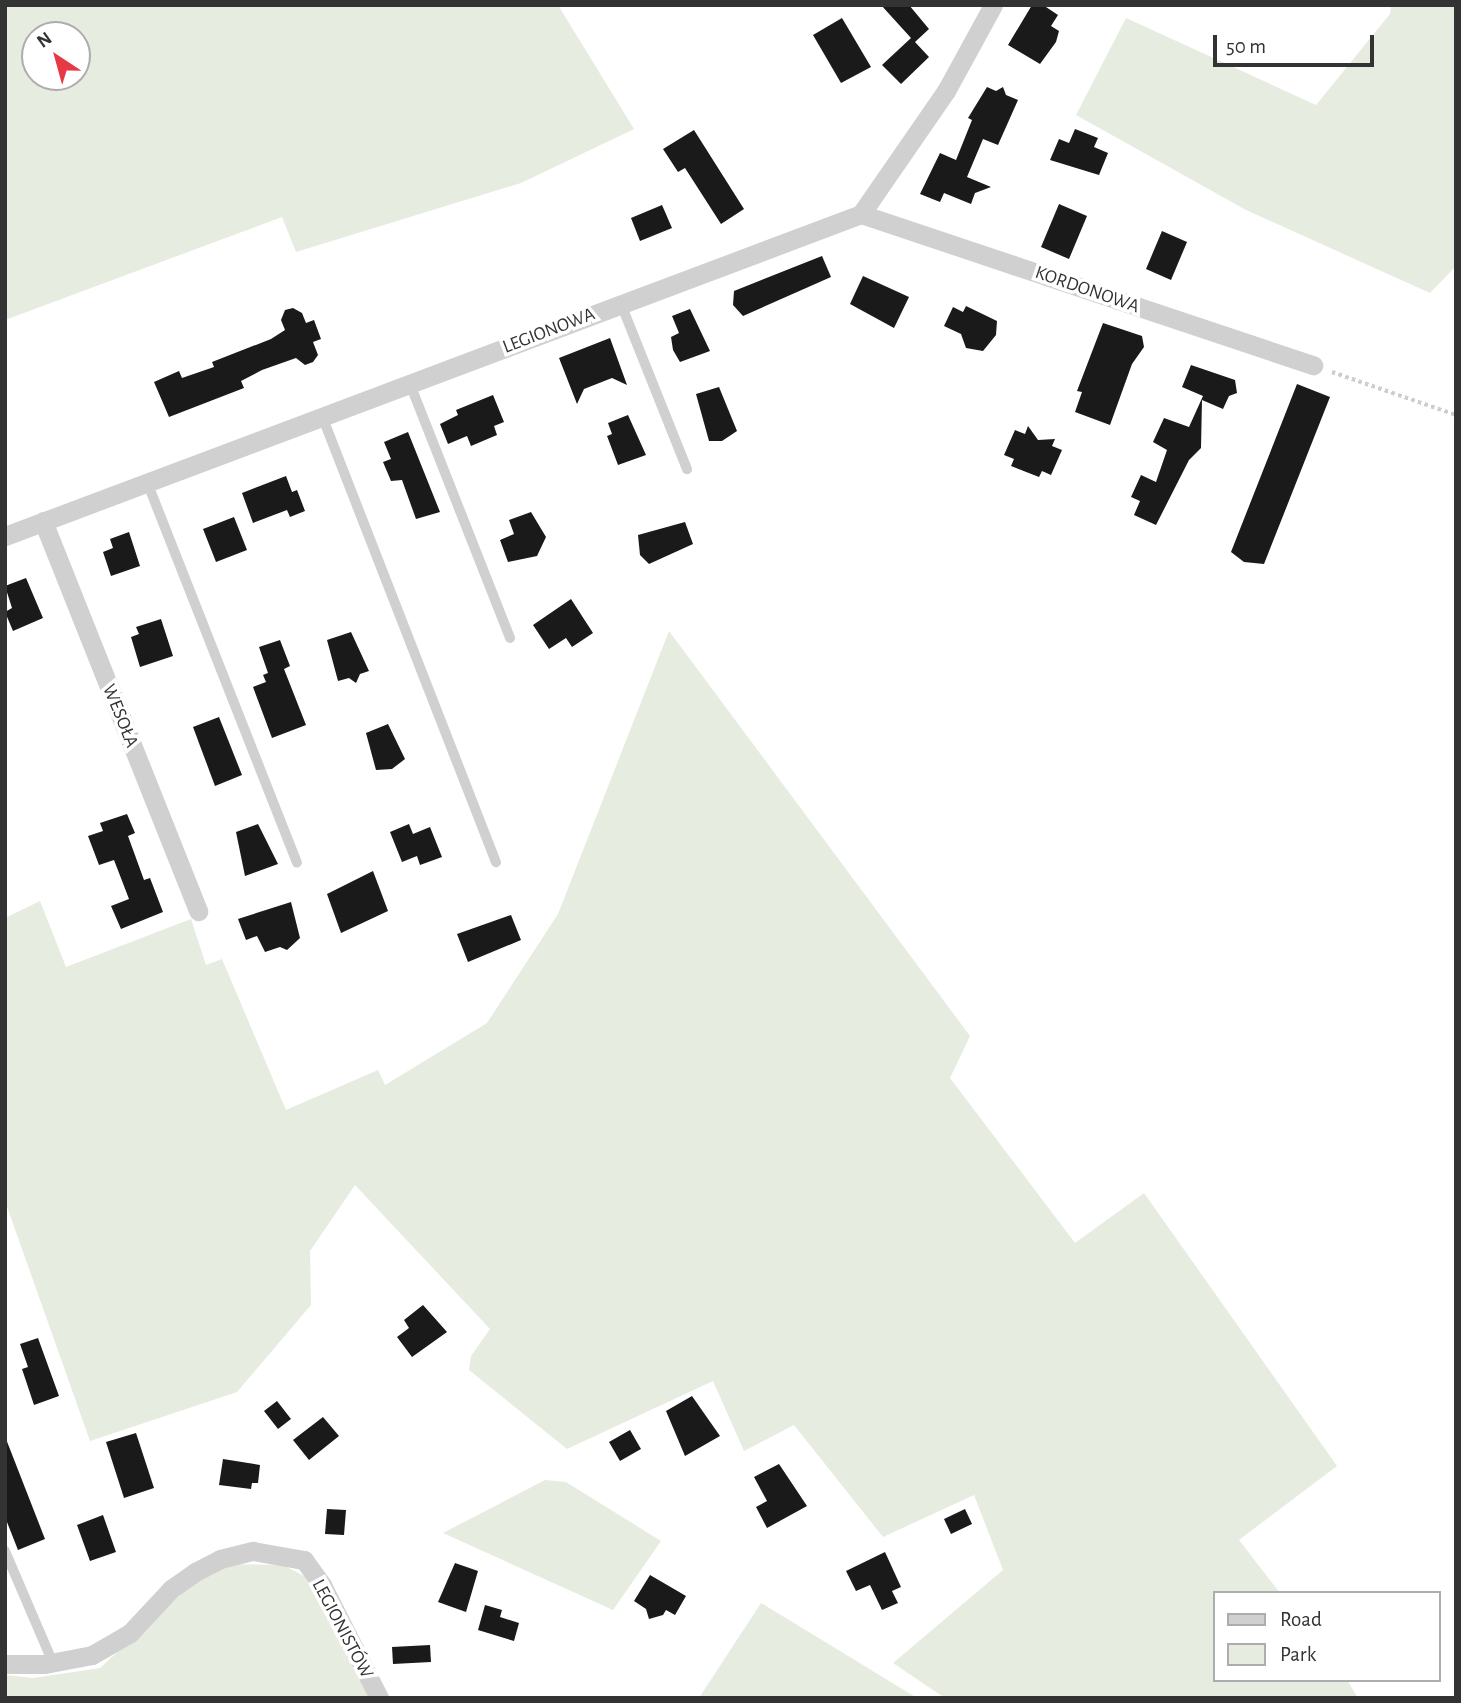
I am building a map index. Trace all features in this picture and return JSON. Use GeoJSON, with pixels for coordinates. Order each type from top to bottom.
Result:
{"type":"FeatureCollection","features":[{"type":"Feature","properties":{"kind":"street"},"geometry":{"type":"LineString","coordinates":[[862,214],[946,91],[993,5]]}},
{"type":"Feature","properties":{"kind":"street","name":"LEGIONOWA"},"geometry":{"type":"LineString","coordinates":[[5,536],[862,214]]}},
{"type":"Feature","properties":{"kind":"street","name":"KORDONOWA"},"geometry":{"type":"LineString","coordinates":[[862,214],[1313,365]]}},
{"type":"Feature","properties":{"kind":"street","name":"WESOŁA"},"geometry":{"type":"LineString","coordinates":[[43,521],[198,911]]}},
{"type":"Feature","properties":{"kind":"street","name":"LEGIONISTÓW"},"geometry":{"type":"LineString","coordinates":[[5,1664],[53,1663],[112,1645],[195,1572],[220,1559],[253,1551],[304,1560],[321,1585],[379,1698]]}},
{"type":"Feature","properties":{"kind":"lane"},"geometry":{"type":"LineString","coordinates":[[621,304],[687,469]]}},
{"type":"Feature","properties":{"kind":"lane"},"geometry":{"type":"LineString","coordinates":[[410,384],[510,638]]}},
{"type":"Feature","properties":{"kind":"lane"},"geometry":{"type":"LineString","coordinates":[[322,416],[496,862]]}},
{"type":"Feature","properties":{"kind":"lane"},"geometry":{"type":"LineString","coordinates":[[147,482],[298,862]]}},
{"type":"Feature","properties":{"kind":"lane"},"geometry":{"type":"LineString","coordinates":[[5,1551],[53,1663]]}},
{"type":"Feature","properties":{"kind":"path"},"geometry":{"type":"LineString","coordinates":[[1313,365],[1456,415]]}},
{"type":"Feature","properties":{"kind":"green space"},"geometry":{"type":"Polygon","coordinates":[[[5,5],[558,5],[634,129],[521,183],[296,252],[282,217],[5,320],[5,5]]]}},
{"type":"Feature","properties":{"kind":"green space"},"geometry":{"type":"Polygon","coordinates":[[[1391,5],[1456,5],[1456,266],[1430,293],[1246,210],[1076,115],[1126,18],[1316,105],[1390,14],[1391,5]]]}},
{"type":"Feature","properties":{"kind":"green space"},"geometry":{"type":"Polygon","coordinates":[[[669,631],[970,1036],[950,1078],[1075,1243],[1144,1193],[1337,1466],[1239,1540],[1278,1591],[1212,1591],[1212,1682],[1348,1682],[1358,1698],[945,1698],[893,1663],[1003,1570],[974,1495],[883,1537],[794,1425],[744,1451],[713,1381],[567,1449],[469,1370],[471,1356],[490,1329],[355,1185],[310,1251],[311,1305],[237,1392],[90,1441],[5,1201],[5,918],[40,901],[66,967],[191,919],[206,965],[222,959],[286,1110],[378,1070],[385,1085],[487,1023],[558,914],[669,631]]]}},
{"type":"Feature","properties":{"kind":"green space"},"geometry":{"type":"Polygon","coordinates":[[[545,1480],[566,1482],[661,1541],[613,1610],[443,1533],[545,1480]]]}},
{"type":"Feature","properties":{"kind":"green space"},"geometry":{"type":"Polygon","coordinates":[[[226,1564],[283,1565],[306,1577],[370,1698],[5,1698],[5,1675],[33,1678],[100,1668],[193,1583],[226,1564]]]}},
{"type":"Feature","properties":{"kind":"green space"},"geometry":{"type":"Polygon","coordinates":[[[761,1603],[917,1698],[699,1698],[761,1603]]]}},
{"type":"Feature","properties":{"kind":"building"},"geometry":{"type":"Polygon","coordinates":[[[881,5],[909,5],[929,29],[915,42],[929,57],[901,84],[882,65],[911,38],[881,5]]]}},
{"type":"Feature","properties":{"kind":"building"},"geometry":{"type":"Polygon","coordinates":[[[1032,5],[1043,5],[1058,15],[1051,26],[1059,31],[1056,42],[1040,64],[1008,45],[1032,5]]]}},
{"type":"Feature","properties":{"kind":"building"},"geometry":{"type":"Polygon","coordinates":[[[842,18],[871,67],[841,83],[813,35],[842,18]]]}},
{"type":"Feature","properties":{"kind":"building"},"geometry":{"type":"Polygon","coordinates":[[[987,87],[996,91],[1003,87],[1006,95],[1018,100],[998,145],[983,139],[967,177],[991,187],[975,193],[971,204],[944,193],[940,202],[920,194],[940,153],[956,160],[972,120],[968,118],[987,87]]]}},
{"type":"Feature","properties":{"kind":"building"},"geometry":{"type":"Polygon","coordinates":[[[1075,129],[1098,138],[1094,147],[1108,153],[1099,175],[1050,160],[1059,139],[1069,143],[1075,129]]]}},
{"type":"Feature","properties":{"kind":"building"},"geometry":{"type":"Polygon","coordinates":[[[694,130],[744,209],[721,224],[685,168],[678,172],[663,149],[694,130]]]}},
{"type":"Feature","properties":{"kind":"building"},"geometry":{"type":"Polygon","coordinates":[[[1059,204],[1087,216],[1069,259],[1041,247],[1059,204]]]}},
{"type":"Feature","properties":{"kind":"building"},"geometry":{"type":"Polygon","coordinates":[[[662,205],[672,228],[640,241],[631,218],[662,205]]]}},
{"type":"Feature","properties":{"kind":"building"},"geometry":{"type":"Polygon","coordinates":[[[1162,231],[1187,242],[1171,280],[1146,269],[1162,231]]]}},
{"type":"Feature","properties":{"kind":"building"},"geometry":{"type":"Polygon","coordinates":[[[822,256],[831,277],[743,316],[733,305],[734,291],[822,256]]]}},
{"type":"Feature","properties":{"kind":"building"},"geometry":{"type":"Polygon","coordinates":[[[863,276],[909,297],[894,328],[850,304],[863,276]]]}},
{"type":"Feature","properties":{"kind":"building"},"geometry":{"type":"Polygon","coordinates":[[[966,306],[997,321],[996,335],[983,351],[966,348],[961,334],[944,326],[953,307],[963,312],[966,306]]]}},
{"type":"Feature","properties":{"kind":"building"},"geometry":{"type":"Polygon","coordinates":[[[293,308],[302,313],[306,323],[314,320],[321,339],[313,342],[318,355],[313,362],[305,365],[296,358],[262,370],[241,381],[244,388],[169,417],[154,382],[179,371],[182,378],[214,367],[212,362],[271,339],[285,330],[281,320],[285,310],[293,308]]]}},
{"type":"Feature","properties":{"kind":"building"},"geometry":{"type":"Polygon","coordinates":[[[690,309],[710,351],[680,362],[673,350],[671,337],[679,333],[672,316],[690,309]]]}},
{"type":"Feature","properties":{"kind":"building"},"geometry":{"type":"Polygon","coordinates":[[[1103,323],[1142,336],[1144,347],[1132,364],[1110,425],[1075,412],[1082,392],[1077,391],[1103,323]]]}},
{"type":"Feature","properties":{"kind":"building"},"geometry":{"type":"Polygon","coordinates":[[[610,338],[627,385],[612,378],[584,389],[577,404],[559,358],[610,338]]]}},
{"type":"Feature","properties":{"kind":"building"},"geometry":{"type":"Polygon","coordinates":[[[1191,365],[1235,380],[1237,393],[1229,396],[1223,409],[1202,400],[1201,448],[1189,460],[1156,525],[1134,515],[1140,501],[1131,497],[1141,475],[1156,482],[1167,450],[1153,442],[1164,418],[1189,427],[1203,396],[1182,387],[1191,365]]]}},
{"type":"Feature","properties":{"kind":"building"},"geometry":{"type":"Polygon","coordinates":[[[1297,384],[1330,397],[1264,564],[1244,562],[1231,552],[1297,384]]]}},
{"type":"Feature","properties":{"kind":"building"},"geometry":{"type":"Polygon","coordinates":[[[719,387],[737,431],[722,441],[709,441],[696,394],[719,387]]]}},
{"type":"Feature","properties":{"kind":"building"},"geometry":{"type":"Polygon","coordinates":[[[493,395],[504,422],[494,426],[497,435],[471,446],[467,436],[448,444],[440,424],[458,415],[456,410],[493,395]]]}},
{"type":"Feature","properties":{"kind":"building"},"geometry":{"type":"Polygon","coordinates":[[[628,415],[646,455],[618,465],[607,436],[612,434],[608,423],[628,415]]]}},
{"type":"Feature","properties":{"kind":"building"},"geometry":{"type":"Polygon","coordinates":[[[1028,426],[1038,440],[1055,439],[1052,446],[1062,450],[1051,475],[1042,471],[1039,477],[1011,466],[1014,459],[1004,455],[1015,430],[1025,434],[1028,426]]]}},
{"type":"Feature","properties":{"kind":"building"},"geometry":{"type":"Polygon","coordinates":[[[408,432],[440,512],[416,519],[402,480],[391,481],[383,462],[391,459],[384,442],[408,432]]]}},
{"type":"Feature","properties":{"kind":"building"},"geometry":{"type":"Polygon","coordinates":[[[286,476],[292,492],[297,490],[305,511],[290,517],[287,510],[253,523],[242,493],[286,476]]]}},
{"type":"Feature","properties":{"kind":"building"},"geometry":{"type":"Polygon","coordinates":[[[531,512],[546,537],[537,556],[508,562],[500,540],[514,534],[509,520],[531,512]]]}},
{"type":"Feature","properties":{"kind":"building"},"geometry":{"type":"Polygon","coordinates":[[[234,517],[247,550],[216,562],[203,529],[234,517]]]}},
{"type":"Feature","properties":{"kind":"building"},"geometry":{"type":"Polygon","coordinates":[[[685,522],[693,544],[649,564],[640,555],[638,535],[685,522]]]}},
{"type":"Feature","properties":{"kind":"building"},"geometry":{"type":"Polygon","coordinates":[[[129,532],[140,566],[111,576],[103,552],[113,548],[110,539],[129,532]]]}},
{"type":"Feature","properties":{"kind":"building"},"geometry":{"type":"Polygon","coordinates":[[[26,578],[43,618],[13,631],[5,612],[12,608],[5,586],[26,578]]]}},
{"type":"Feature","properties":{"kind":"building"},"geometry":{"type":"Polygon","coordinates":[[[571,599],[593,633],[572,647],[566,638],[549,649],[533,625],[571,599]]]}},
{"type":"Feature","properties":{"kind":"building"},"geometry":{"type":"Polygon","coordinates":[[[161,619],[173,656],[140,667],[131,637],[139,634],[136,627],[161,619]]]}},
{"type":"Feature","properties":{"kind":"building"},"geometry":{"type":"Polygon","coordinates":[[[351,632],[369,671],[360,674],[356,683],[349,678],[338,681],[327,640],[351,632]]]}},
{"type":"Feature","properties":{"kind":"building"},"geometry":{"type":"Polygon","coordinates":[[[280,640],[290,666],[284,669],[306,725],[272,738],[253,687],[266,682],[263,675],[268,673],[259,647],[280,640]]]}},
{"type":"Feature","properties":{"kind":"building"},"geometry":{"type":"Polygon","coordinates":[[[219,717],[242,775],[215,786],[193,727],[219,717]]]}},
{"type":"Feature","properties":{"kind":"building"},"geometry":{"type":"Polygon","coordinates":[[[388,724],[405,759],[392,769],[376,770],[366,733],[388,724]]]}},
{"type":"Feature","properties":{"kind":"building"},"geometry":{"type":"Polygon","coordinates":[[[127,814],[135,833],[128,836],[144,880],[150,878],[163,912],[121,929],[111,906],[129,899],[114,860],[99,865],[88,836],[103,831],[100,823],[127,814]]]}},
{"type":"Feature","properties":{"kind":"building"},"geometry":{"type":"Polygon","coordinates":[[[258,824],[278,864],[245,876],[236,832],[258,824]]]}},
{"type":"Feature","properties":{"kind":"building"},"geometry":{"type":"Polygon","coordinates":[[[409,824],[413,834],[430,827],[442,857],[420,865],[417,856],[402,862],[390,832],[409,824]]]}},
{"type":"Feature","properties":{"kind":"building"},"geometry":{"type":"Polygon","coordinates":[[[373,871],[388,911],[341,933],[327,894],[373,871]]]}},
{"type":"Feature","properties":{"kind":"building"},"geometry":{"type":"Polygon","coordinates":[[[291,902],[300,938],[287,950],[280,947],[265,952],[257,936],[246,940],[238,919],[291,902]]]}},
{"type":"Feature","properties":{"kind":"building"},"geometry":{"type":"Polygon","coordinates":[[[511,915],[521,940],[468,962],[457,934],[511,915]]]}},
{"type":"Feature","properties":{"kind":"building"},"geometry":{"type":"Polygon","coordinates":[[[423,1305],[447,1332],[412,1357],[397,1337],[409,1328],[404,1320],[423,1305]]]}},
{"type":"Feature","properties":{"kind":"building"},"geometry":{"type":"Polygon","coordinates":[[[38,1338],[59,1396],[34,1405],[22,1369],[28,1367],[20,1344],[38,1338]]]}},
{"type":"Feature","properties":{"kind":"building"},"geometry":{"type":"Polygon","coordinates":[[[692,1396],[720,1436],[685,1456],[666,1411],[692,1396]]]}},
{"type":"Feature","properties":{"kind":"building"},"geometry":{"type":"Polygon","coordinates":[[[277,1401],[291,1419],[278,1429],[264,1411],[277,1401]]]}},
{"type":"Feature","properties":{"kind":"building"},"geometry":{"type":"Polygon","coordinates":[[[323,1417],[339,1436],[309,1460],[293,1440],[323,1417]]]}},
{"type":"Feature","properties":{"kind":"building"},"geometry":{"type":"Polygon","coordinates":[[[630,1430],[641,1449],[620,1461],[609,1442],[630,1430]]]}},
{"type":"Feature","properties":{"kind":"building"},"geometry":{"type":"Polygon","coordinates":[[[136,1433],[154,1488],[124,1498],[106,1442],[136,1433]]]}},
{"type":"Feature","properties":{"kind":"building"},"geometry":{"type":"Polygon","coordinates":[[[6,1439],[45,1539],[18,1550],[5,1517],[6,1439]]]}},
{"type":"Feature","properties":{"kind":"building"},"geometry":{"type":"Polygon","coordinates":[[[223,1459],[260,1465],[258,1483],[252,1483],[251,1489],[219,1485],[223,1459]]]}},
{"type":"Feature","properties":{"kind":"building"},"geometry":{"type":"Polygon","coordinates":[[[779,1464],[807,1506],[767,1528],[756,1507],[767,1501],[754,1477],[779,1464]]]}},
{"type":"Feature","properties":{"kind":"building"},"geometry":{"type":"Polygon","coordinates":[[[327,1509],[346,1510],[344,1535],[325,1534],[327,1509]]]}},
{"type":"Feature","properties":{"kind":"building"},"geometry":{"type":"Polygon","coordinates":[[[965,1509],[972,1524],[951,1534],[944,1519],[965,1509]]]}},
{"type":"Feature","properties":{"kind":"building"},"geometry":{"type":"Polygon","coordinates":[[[103,1515],[116,1552],[90,1561],[77,1525],[103,1515]]]}},
{"type":"Feature","properties":{"kind":"building"},"geometry":{"type":"Polygon","coordinates":[[[885,1552],[901,1587],[892,1591],[898,1603],[882,1610],[870,1585],[856,1591],[846,1571],[885,1552]]]}},
{"type":"Feature","properties":{"kind":"building"},"geometry":{"type":"Polygon","coordinates":[[[455,1563],[478,1571],[466,1612],[438,1602],[455,1563]]]}},
{"type":"Feature","properties":{"kind":"building"},"geometry":{"type":"Polygon","coordinates":[[[650,1575],[686,1596],[675,1615],[666,1610],[663,1615],[649,1619],[646,1609],[634,1601],[650,1575]]]}},
{"type":"Feature","properties":{"kind":"building"},"geometry":{"type":"Polygon","coordinates":[[[485,1605],[502,1610],[500,1617],[519,1623],[514,1641],[478,1630],[485,1605]]]}},
{"type":"Feature","properties":{"kind":"building"},"geometry":{"type":"Polygon","coordinates":[[[430,1645],[431,1662],[393,1664],[392,1647],[430,1645]]]}}]}
